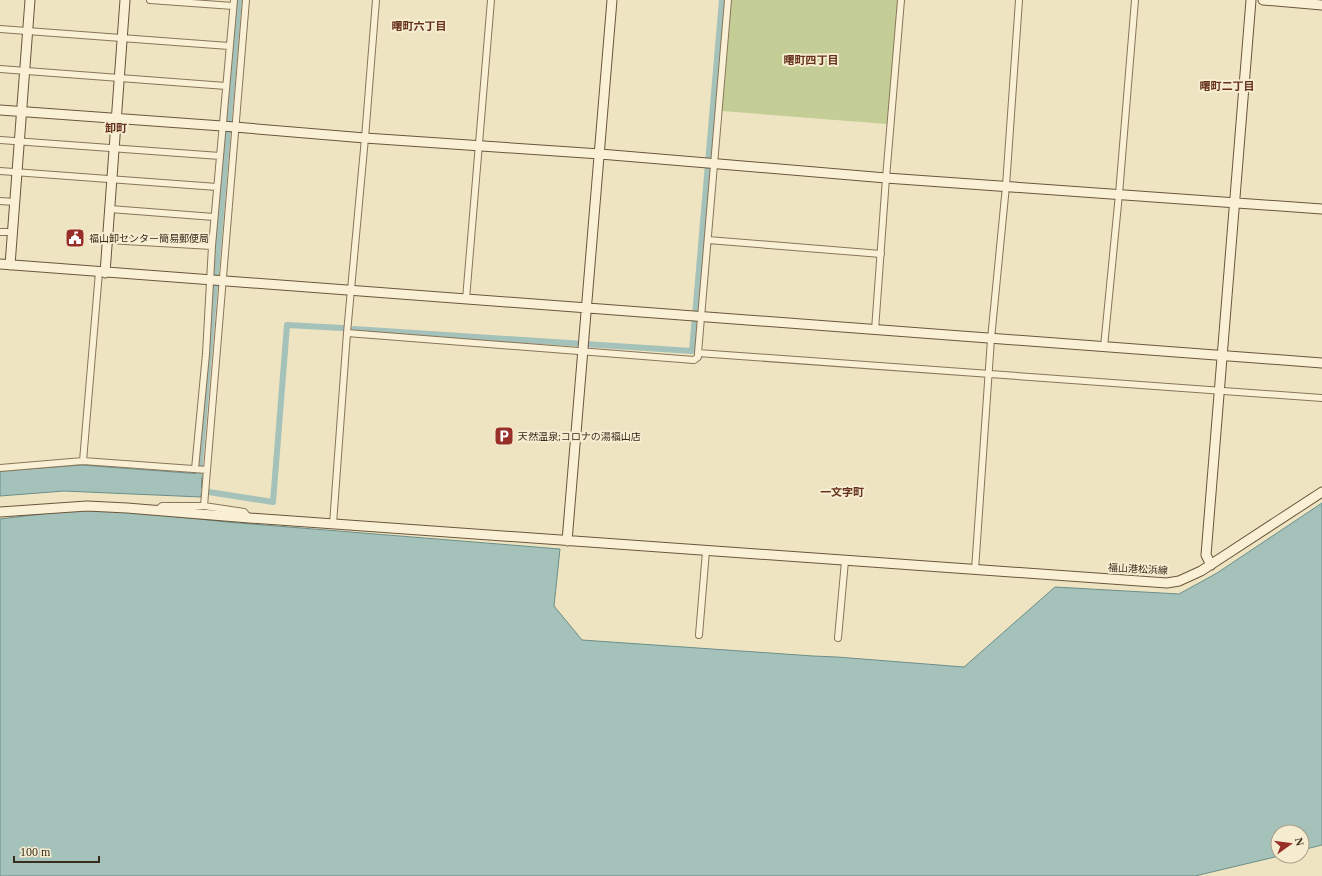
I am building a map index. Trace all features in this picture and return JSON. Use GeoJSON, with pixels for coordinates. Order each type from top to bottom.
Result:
{"type":"FeatureCollection","features":[{"type":"Feature","properties":{"kind":"street"},"geometry":{"type":"LineString","coordinates":[[10,265],[30,0]]}},
{"type":"Feature","properties":{"kind":"street"},"geometry":{"type":"LineString","coordinates":[[83,461],[102,272],[108,240],[125,0]]}},
{"type":"Feature","properties":{"kind":"street"},"geometry":{"type":"LineString","coordinates":[[150,0],[233,3],[226,86],[229,126],[220,156],[212,246],[216,280],[206,354],[201,470],[206,485],[204,506]]}},
{"type":"Feature","properties":{"kind":"street"},"geometry":{"type":"LineString","coordinates":[[201,470],[229,126],[246,0]]}},
{"type":"Feature","properties":{"kind":"street"},"geometry":{"type":"LineString","coordinates":[[334,524],[347,333],[352,290],[376,0]]}},
{"type":"Feature","properties":{"kind":"street"},"geometry":{"type":"LineString","coordinates":[[466,299],[491,0]]}},
{"type":"Feature","properties":{"kind":"street"},"geometry":{"type":"LineString","coordinates":[[567,541],[612,0]]}},
{"type":"Feature","properties":{"kind":"street"},"geometry":{"type":"LineString","coordinates":[[347,333],[583,350],[694,360],[698,357],[697,316],[708,240],[710,163],[728,0]]}},
{"type":"Feature","properties":{"kind":"street"},"geometry":{"type":"LineString","coordinates":[[875,330],[901,0]]}},
{"type":"Feature","properties":{"kind":"street"},"geometry":{"type":"LineString","coordinates":[[975,570],[988,374],[1006,186],[1019,0]]}},
{"type":"Feature","properties":{"kind":"street"},"geometry":{"type":"LineString","coordinates":[[1104,347],[1119,194],[1135,0]]}},
{"type":"Feature","properties":{"kind":"street"},"geometry":{"type":"LineString","coordinates":[[1211,565],[1206,555],[1251,0]]}},
{"type":"Feature","properties":{"kind":"street"},"geometry":{"type":"LineString","coordinates":[[1263,0],[1322,5]]}},
{"type":"Feature","properties":{"kind":"street"},"geometry":{"type":"LineString","coordinates":[[0,29],[229,46]]}},
{"type":"Feature","properties":{"kind":"street"},"geometry":{"type":"LineString","coordinates":[[0,70],[226,86]]}},
{"type":"Feature","properties":{"kind":"street"},"geometry":{"type":"LineString","coordinates":[[0,110],[229,126],[365,138],[600,154],[886,178],[1322,210]]}},
{"type":"Feature","properties":{"kind":"street"},"geometry":{"type":"LineString","coordinates":[[0,140],[220,156]]}},
{"type":"Feature","properties":{"kind":"street"},"geometry":{"type":"LineString","coordinates":[[0,170],[112,180],[217,187]]}},
{"type":"Feature","properties":{"kind":"street"},"geometry":{"type":"LineString","coordinates":[[0,201],[15,202]]}},
{"type":"Feature","properties":{"kind":"street"},"geometry":{"type":"LineString","coordinates":[[110,209],[214,218]]}},
{"type":"Feature","properties":{"kind":"street"},"geometry":{"type":"LineString","coordinates":[[0,232],[12,232]]}},
{"type":"Feature","properties":{"kind":"street"},"geometry":{"type":"LineString","coordinates":[[108,240],[212,246]]}},
{"type":"Feature","properties":{"kind":"street"},"geometry":{"type":"LineString","coordinates":[[708,240],[881,254]]}},
{"type":"Feature","properties":{"kind":"street"},"geometry":{"type":"LineString","coordinates":[[0,264],[1322,363]]}},
{"type":"Feature","properties":{"kind":"street"},"geometry":{"type":"LineString","coordinates":[[698,353],[1322,398]]}},
{"type":"Feature","properties":{"kind":"street"},"geometry":{"type":"LineString","coordinates":[[0,468],[83,461],[201,470]]}},
{"type":"Feature","properties":{"kind":"street","name":"福山港松浜線"},"geometry":{"type":"LineString","coordinates":[[0,512],[87,506],[157,510],[567,541],[1167,583],[1179,581],[1194,575],[1322,492]]}},
{"type":"Feature","properties":{"kind":"street"},"geometry":{"type":"LineString","coordinates":[[157,510],[162,506],[204,506],[244,512],[249,518]]}},
{"type":"Feature","properties":{"kind":"street"},"geometry":{"type":"LineString","coordinates":[[699,635],[706,551]]}},
{"type":"Feature","properties":{"kind":"street"},"geometry":{"type":"LineString","coordinates":[[838,638],[845,561]]}},
{"type":"Feature","properties":{"kind":"green space"},"geometry":{"type":"Polygon","coordinates":[[[731,0],[898,0],[887,124],[722,111],[731,0]]]}},
{"type":"Feature","properties":{"kind":"water"},"geometry":{"type":"Polygon","coordinates":[[[81,465],[202,474],[201,497],[64,491],[0,496],[0,471],[81,465]]]}},
{"type":"Feature","properties":{"kind":"water"},"geometry":{"type":"Polygon","coordinates":[[[1322,503],[1322,845],[1310,848],[1310,824],[1270,824],[1270,858],[1195,876],[0,876],[0,519],[74,510],[104,509],[227,522],[560,549],[554,606],[582,640],[964,667],[1055,587],[1179,594],[1217,573],[1322,503]]]}},
{"type":"Feature","properties":{"kind":"waterway"},"geometry":{"type":"LineString","coordinates":[[199,475],[239,0]]}},
{"type":"Feature","properties":{"kind":"waterway"},"geometry":{"type":"LineString","coordinates":[[354,329],[692,351],[722,0]]}},
{"type":"Feature","properties":{"kind":"waterway"},"geometry":{"type":"LineString","coordinates":[[196,490],[273,502],[287,325],[342,328]]}},
{"type":"Feature","properties":{"kind":"place","name":"福山卸センター簡易郵便局"},"geometry":{"type":"Point","coordinates":[75,238]}},
{"type":"Feature","properties":{"kind":"place","name":"天然温泉;コロナの湯福山店"},"geometry":{"type":"Point","coordinates":[504,436]}},
{"type":"Feature","properties":{"kind":"district","name":"曙町六丁目"},"geometry":{"type":"Point","coordinates":[419,26]}},
{"type":"Feature","properties":{"kind":"district","name":"曙町四丁目"},"geometry":{"type":"Point","coordinates":[811,60]}},
{"type":"Feature","properties":{"kind":"district","name":"曙町二丁目"},"geometry":{"type":"Point","coordinates":[1227,86]}},
{"type":"Feature","properties":{"kind":"district","name":"卸町"},"geometry":{"type":"Point","coordinates":[116,128]}},
{"type":"Feature","properties":{"kind":"district","name":"一文字町"},"geometry":{"type":"Point","coordinates":[842,492]}}]}
